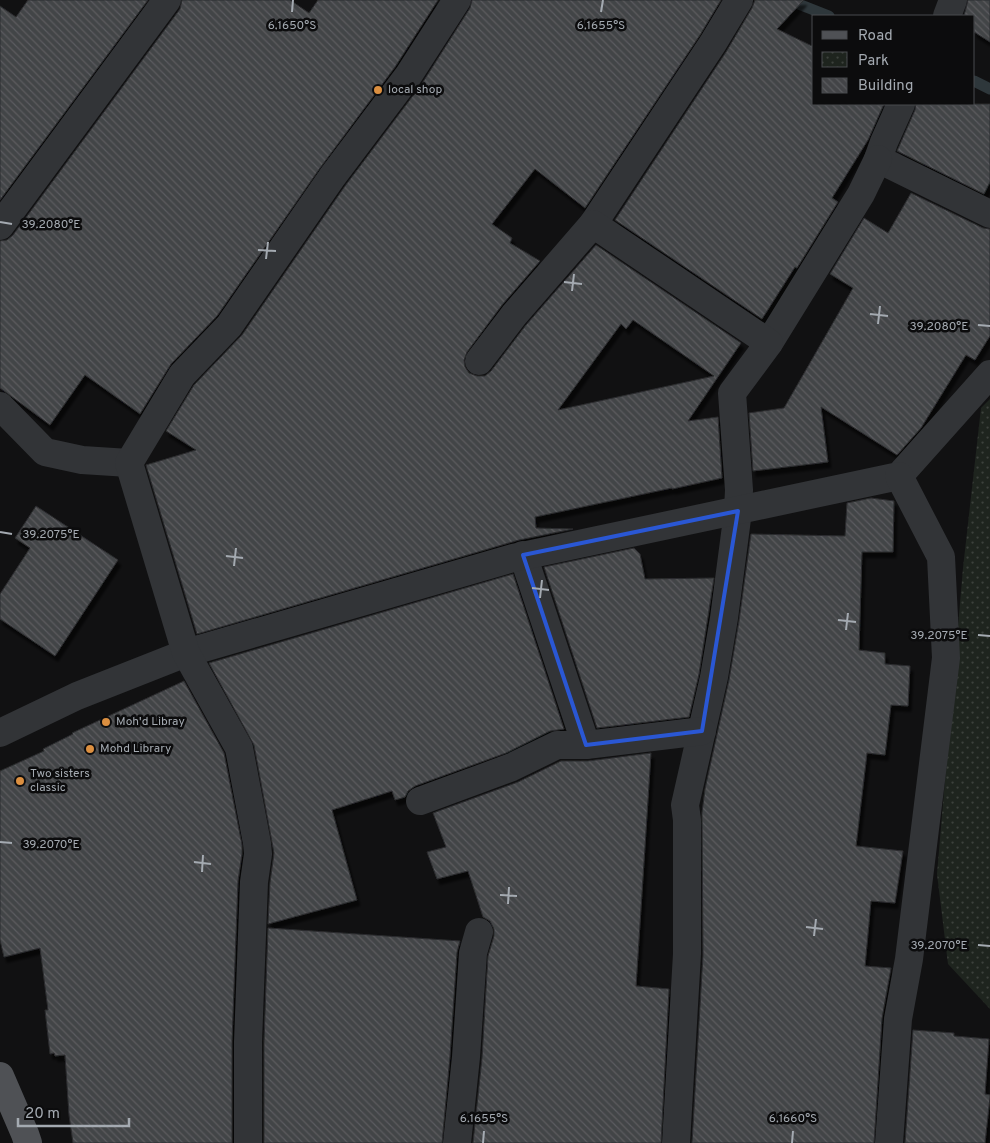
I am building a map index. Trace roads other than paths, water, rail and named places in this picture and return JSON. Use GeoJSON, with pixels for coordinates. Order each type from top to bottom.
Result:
{"type":"FeatureCollection","features":[{"type":"Feature","properties":{"kind":"main road"},"geometry":{"type":"LineString","coordinates":[[0,1076],[28,1143]]}},
{"type":"Feature","properties":{"kind":"street"},"geometry":{"type":"LineString","coordinates":[[0,226],[167,0]]}},
{"type":"Feature","properties":{"kind":"street"},"geometry":{"type":"LineString","coordinates":[[248,1143],[248,1042],[254,882],[258,849],[239,748],[186,653],[129,463],[182,375],[229,326],[332,177],[408,76],[457,0]]}},
{"type":"Feature","properties":{"kind":"street"},"geometry":{"type":"LineString","coordinates":[[479,361],[514,315],[593,224],[702,60],[739,0]]}},
{"type":"Feature","properties":{"kind":"street"},"geometry":{"type":"LineString","coordinates":[[947,15],[952,0]]}},
{"type":"Feature","properties":{"kind":"street"},"geometry":{"type":"LineString","coordinates":[[676,1143],[687,954],[687,820],[685,805],[724,618],[738,511],[739,490],[732,394],[769,343],[862,194],[900,105]]}},
{"type":"Feature","properties":{"kind":"street"},"geometry":{"type":"LineString","coordinates":[[878,159],[990,214]]}},
{"type":"Feature","properties":{"kind":"street"},"geometry":{"type":"LineString","coordinates":[[593,224],[769,343]]}},
{"type":"Feature","properties":{"kind":"street"},"geometry":{"type":"LineString","coordinates":[[0,733],[77,696],[186,653],[523,555],[899,476],[990,374]]}},
{"type":"Feature","properties":{"kind":"street"},"geometry":{"type":"LineString","coordinates":[[0,406],[45,452],[82,460],[129,463]]}},
{"type":"Feature","properties":{"kind":"street"},"geometry":{"type":"LineString","coordinates":[[889,1143],[898,1019],[909,959],[946,658],[941,557],[899,476]]}},
{"type":"Feature","properties":{"kind":"street"},"geometry":{"type":"LineString","coordinates":[[523,555],[586,745]]}},
{"type":"Feature","properties":{"kind":"street"},"geometry":{"type":"LineString","coordinates":[[420,801],[512,767],[557,745],[586,745],[702,730]]}},
{"type":"Feature","properties":{"kind":"street"},"geometry":{"type":"LineString","coordinates":[[457,1143],[466,1057],[473,953],[479,932]]}},
{"type":"Feature","properties":{"kind":"waterway"},"geometry":{"type":"LineString","coordinates":[[788,0],[826,15]]}},
{"type":"Feature","properties":{"kind":"waterway"},"geometry":{"type":"LineString","coordinates":[[975,82],[990,89]]}},
{"type":"Feature","properties":{"kind":"place","name":"local shop"},"geometry":{"type":"Point","coordinates":[378,90]}},
{"type":"Feature","properties":{"kind":"place","name":"Moh'd Libray"},"geometry":{"type":"Point","coordinates":[106,722]}},
{"type":"Feature","properties":{"kind":"place","name":"Mohd Library"},"geometry":{"type":"Point","coordinates":[90,749]}},
{"type":"Feature","properties":{"kind":"place","name":"Two sisters classic"},"geometry":{"type":"Point","coordinates":[20,781]}}]}
